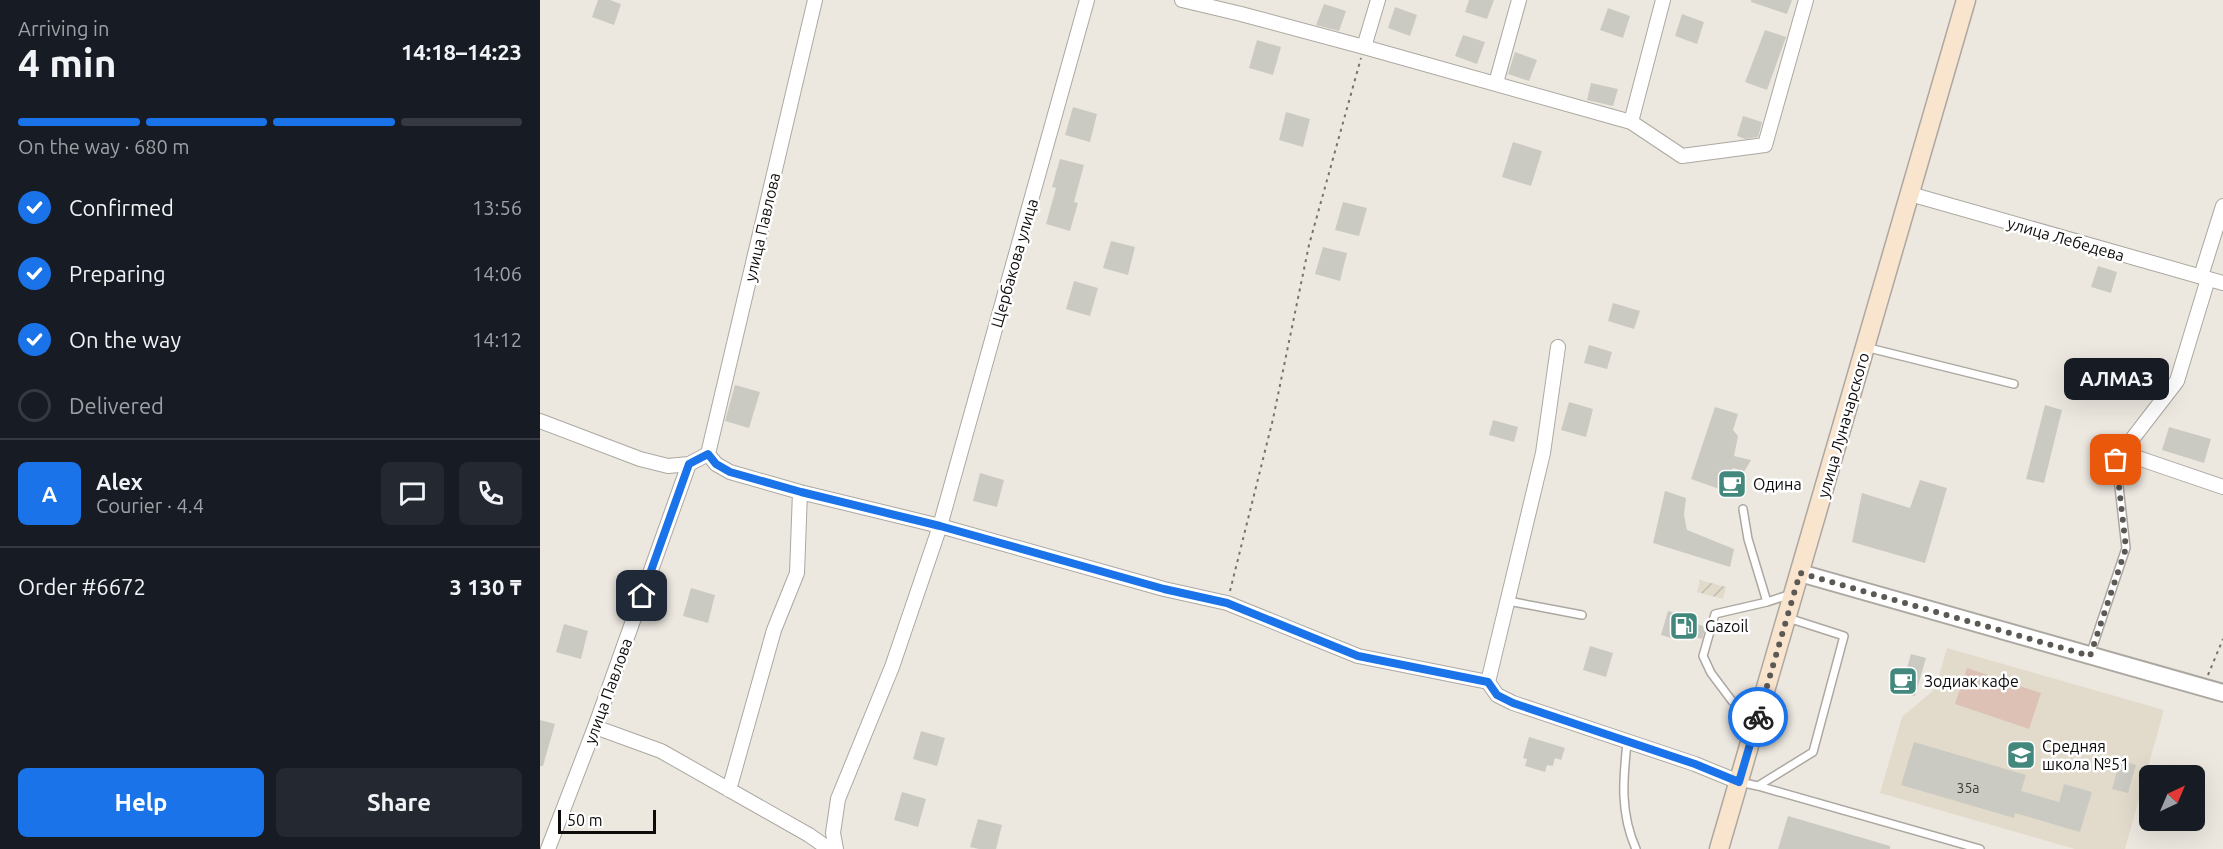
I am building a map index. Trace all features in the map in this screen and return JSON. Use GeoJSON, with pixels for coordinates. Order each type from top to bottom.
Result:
{"type":"FeatureCollection","features":[{"type":"Feature","properties":{"kind":"main road","name":"улица Луначарского"},"geometry":{"type":"LineString","coordinates":[[1719,849],[1966,0]]}},
{"type":"Feature","properties":{"kind":"street","name":"улица Павлова"},"geometry":{"type":"LineString","coordinates":[[708,454],[816,0]]}},
{"type":"Feature","properties":{"kind":"street","name":"Щербакова улица"},"geometry":{"type":"LineString","coordinates":[[836,849],[832,833],[838,799],[892,667],[940,526],[1087,0]]}},
{"type":"Feature","properties":{"kind":"street"},"geometry":{"type":"LineString","coordinates":[[1182,0],[1243,7],[1364,47],[1631,122],[1682,156],[1765,145],[1806,0]]}},
{"type":"Feature","properties":{"kind":"street"},"geometry":{"type":"LineString","coordinates":[[1364,47],[1378,0]]}},
{"type":"Feature","properties":{"kind":"street"},"geometry":{"type":"LineString","coordinates":[[1496,83],[1519,0]]}},
{"type":"Feature","properties":{"kind":"street"},"geometry":{"type":"LineString","coordinates":[[1631,122],[1663,0]]}},
{"type":"Feature","properties":{"kind":"street","name":"улица Лебедева"},"geometry":{"type":"LineString","coordinates":[[1910,194],[2223,283]]}},
{"type":"Feature","properties":{"kind":"street"},"geometry":{"type":"LineString","coordinates":[[2116,460],[2177,381],[2223,206]]}},
{"type":"Feature","properties":{"kind":"street"},"geometry":{"type":"LineString","coordinates":[[1488,682],[1543,453],[1558,347]]}},
{"type":"Feature","properties":{"kind":"street"},"geometry":{"type":"LineString","coordinates":[[540,421],[640,459],[668,466],[689,464],[708,454],[716,464],[730,472],[940,526],[1164,589],[1227,603],[1358,656],[1488,682],[1497,695],[1513,703],[1695,764],[1739,782]]}},
{"type":"Feature","properties":{"kind":"street"},"geometry":{"type":"LineString","coordinates":[[2116,460],[2138,458],[2223,487]]}},
{"type":"Feature","properties":{"kind":"street","name":"улица Павлова"},"geometry":{"type":"LineString","coordinates":[[548,849],[595,727],[689,464]]}},
{"type":"Feature","properties":{"kind":"street"},"geometry":{"type":"LineString","coordinates":[[729,790],[774,630],[797,573],[801,492]]}},
{"type":"Feature","properties":{"kind":"street"},"geometry":{"type":"LineString","coordinates":[[1800,573],[2223,693]]}},
{"type":"Feature","properties":{"kind":"street"},"geometry":{"type":"LineString","coordinates":[[595,727],[661,751],[809,835],[829,849]]}},
{"type":"Feature","properties":{"kind":"lane"},"geometry":{"type":"LineString","coordinates":[[1865,347],[2014,384]]}},
{"type":"Feature","properties":{"kind":"lane"},"geometry":{"type":"LineString","coordinates":[[2090,656],[2126,548],[2116,460]]}},
{"type":"Feature","properties":{"kind":"lane"},"geometry":{"type":"LineString","coordinates":[[1743,509],[1748,539],[1767,602]]}},
{"type":"Feature","properties":{"kind":"lane"},"geometry":{"type":"LineString","coordinates":[[1757,719],[1732,701],[1711,673],[1703,656],[1715,614],[1767,602],[1793,593]]}},
{"type":"Feature","properties":{"kind":"lane"},"geometry":{"type":"LineString","coordinates":[[1508,601],[1582,615]]}},
{"type":"Feature","properties":{"kind":"lane"},"geometry":{"type":"LineString","coordinates":[[1758,786],[1814,752],[1844,636],[1787,617]]}},
{"type":"Feature","properties":{"kind":"lane"},"geometry":{"type":"LineString","coordinates":[[1627,742],[1622,788],[1627,822],[1636,849]]}},
{"type":"Feature","properties":{"kind":"lane"},"geometry":{"type":"LineString","coordinates":[[1739,782],[1980,849]]}},
{"type":"Feature","properties":{"kind":"path"},"geometry":{"type":"LineString","coordinates":[[1227,603],[1273,419],[1309,245],[1364,47]]}},
{"type":"Feature","properties":{"kind":"path"},"geometry":{"type":"LineString","coordinates":[[2203,687],[2223,639]]}},
{"type":"Feature","properties":{"kind":"shaded area"},"geometry":{"type":"Polygon","coordinates":[[[1700,580],[1726,587],[1723,599],[1697,592],[1700,580]]]}},
{"type":"Feature","properties":{"kind":"shaded area","name":"Средняя школа №51"},"geometry":{"type":"Polygon","coordinates":[[[1947,648],[2164,710],[2149,765],[2139,765],[2139,799],[2125,849],[2075,849],[1880,793],[1902,717],[1935,689],[1947,648]]]}},
{"type":"Feature","properties":{"kind":"shaded area"},"geometry":{"type":"Polygon","coordinates":[[[1967,668],[2041,693],[2029,729],[1955,704],[1967,668]]]}},
{"type":"Feature","properties":{"kind":"building"},"geometry":{"type":"Polygon","coordinates":[[[598,0],[610,0],[621,4],[614,25],[592,17],[598,0]]]}},
{"type":"Feature","properties":{"kind":"building"},"geometry":{"type":"Polygon","coordinates":[[[1469,0],[1494,0],[1487,19],[1465,12],[1469,0]]]}},
{"type":"Feature","properties":{"kind":"building"},"geometry":{"type":"Polygon","coordinates":[[[1751,0],[1792,0],[1787,14],[1751,2],[1751,0]]]}},
{"type":"Feature","properties":{"kind":"building"},"geometry":{"type":"Polygon","coordinates":[[[1324,4],[1346,11],[1339,31],[1316,25],[1324,4]]]}},
{"type":"Feature","properties":{"kind":"building"},"geometry":{"type":"Polygon","coordinates":[[[1395,7],[1417,15],[1410,36],[1388,28],[1395,7]]]}},
{"type":"Feature","properties":{"kind":"building"},"geometry":{"type":"Polygon","coordinates":[[[1608,8],[1630,16],[1623,38],[1600,30],[1608,8]]]}},
{"type":"Feature","properties":{"kind":"building"},"geometry":{"type":"Polygon","coordinates":[[[1682,14],[1704,22],[1697,44],[1675,36],[1682,14]]]}},
{"type":"Feature","properties":{"kind":"building"},"geometry":{"type":"Polygon","coordinates":[[[1765,30],[1786,37],[1767,90],[1745,82],[1765,30]]]}},
{"type":"Feature","properties":{"kind":"building"},"geometry":{"type":"Polygon","coordinates":[[[1463,35],[1485,42],[1477,64],[1455,56],[1463,35]]]}},
{"type":"Feature","properties":{"kind":"building"},"geometry":{"type":"Polygon","coordinates":[[[1257,40],[1281,47],[1273,75],[1249,68],[1257,40]]]}},
{"type":"Feature","properties":{"kind":"building"},"geometry":{"type":"Polygon","coordinates":[[[1515,52],[1537,60],[1529,81],[1508,74],[1515,52]]]}},
{"type":"Feature","properties":{"kind":"building"},"geometry":{"type":"Polygon","coordinates":[[[1591,83],[1618,89],[1613,106],[1587,100],[1591,83]]]}},
{"type":"Feature","properties":{"kind":"building"},"geometry":{"type":"Polygon","coordinates":[[[1073,107],[1097,114],[1090,142],[1065,135],[1073,107]]]}},
{"type":"Feature","properties":{"kind":"building"},"geometry":{"type":"Polygon","coordinates":[[[1286,112],[1310,119],[1303,147],[1279,140],[1286,112]]]}},
{"type":"Feature","properties":{"kind":"building"},"geometry":{"type":"Polygon","coordinates":[[[1743,116],[1762,122],[1758,137],[1745,139],[1737,136],[1743,116]]]}},
{"type":"Feature","properties":{"kind":"building"},"geometry":{"type":"Polygon","coordinates":[[[1513,142],[1542,151],[1531,186],[1502,177],[1513,142]]]}},
{"type":"Feature","properties":{"kind":"building"},"geometry":{"type":"Polygon","coordinates":[[[1060,159],[1084,165],[1074,202],[1078,203],[1070,231],[1046,224],[1056,188],[1052,187],[1060,159]]]}},
{"type":"Feature","properties":{"kind":"building"},"geometry":{"type":"Polygon","coordinates":[[[1343,202],[1367,208],[1359,236],[1335,230],[1343,202]]]}},
{"type":"Feature","properties":{"kind":"building"},"geometry":{"type":"Polygon","coordinates":[[[1111,241],[1135,247],[1128,275],[1103,268],[1111,241]]]}},
{"type":"Feature","properties":{"kind":"building"},"geometry":{"type":"Polygon","coordinates":[[[1323,247],[1347,253],[1340,281],[1315,274],[1323,247]]]}},
{"type":"Feature","properties":{"kind":"building"},"geometry":{"type":"Polygon","coordinates":[[[2098,266],[2117,272],[2111,293],[2091,287],[2098,266]]]}},
{"type":"Feature","properties":{"kind":"building"},"geometry":{"type":"Polygon","coordinates":[[[1074,281],[1098,288],[1090,316],[1066,309],[1074,281]]]}},
{"type":"Feature","properties":{"kind":"building"},"geometry":{"type":"Polygon","coordinates":[[[1613,303],[1640,311],[1634,329],[1608,321],[1613,303]]]}},
{"type":"Feature","properties":{"kind":"building"},"geometry":{"type":"Polygon","coordinates":[[[1589,345],[1612,352],[1607,369],[1584,363],[1589,345]]]}},
{"type":"Feature","properties":{"kind":"building"},"geometry":{"type":"Polygon","coordinates":[[[735,385],[760,392],[749,428],[725,421],[735,385]]]}},
{"type":"Feature","properties":{"kind":"building"},"geometry":{"type":"Polygon","coordinates":[[[1569,402],[1593,409],[1586,437],[1561,430],[1569,402]]]}},
{"type":"Feature","properties":{"kind":"building"},"geometry":{"type":"Polygon","coordinates":[[[2045,405],[2062,410],[2044,483],[2026,479],[2045,405]]]}},
{"type":"Feature","properties":{"kind":"building"},"geometry":{"type":"Polygon","coordinates":[[[1715,407],[1738,414],[1733,430],[1738,436],[1734,456],[1751,460],[1744,472],[1733,468],[1725,491],[1691,479],[1715,407]]]}},
{"type":"Feature","properties":{"kind":"building"},"geometry":{"type":"Polygon","coordinates":[[[1493,420],[1518,427],[1514,442],[1489,435],[1493,420]]]}},
{"type":"Feature","properties":{"kind":"building"},"geometry":{"type":"Polygon","coordinates":[[[2169,427],[2211,439],[2204,463],[2162,450],[2169,427]]]}},
{"type":"Feature","properties":{"kind":"building"},"geometry":{"type":"Polygon","coordinates":[[[980,473],[1004,480],[997,507],[973,501],[980,473]]]}},
{"type":"Feature","properties":{"kind":"building"},"geometry":{"type":"Polygon","coordinates":[[[1920,480],[1947,488],[1925,563],[1852,542],[1862,493],[1910,508],[1920,480]]]}},
{"type":"Feature","properties":{"kind":"building"},"geometry":{"type":"Polygon","coordinates":[[[1665,491],[1686,498],[1684,515],[1687,530],[1734,549],[1730,567],[1653,543],[1665,491]]]}},
{"type":"Feature","properties":{"kind":"building"},"geometry":{"type":"Polygon","coordinates":[[[691,588],[715,595],[708,623],[683,616],[691,588]]]}},
{"type":"Feature","properties":{"kind":"building","name":"Gazoil"},"geometry":{"type":"Polygon","coordinates":[[[1668,611],[1686,616],[1691,622],[1706,627],[1702,639],[1680,633],[1679,640],[1661,635],[1668,611]]]}},
{"type":"Feature","properties":{"kind":"building"},"geometry":{"type":"Polygon","coordinates":[[[564,624],[588,631],[581,659],[556,652],[564,624]]]}},
{"type":"Feature","properties":{"kind":"building"},"geometry":{"type":"Polygon","coordinates":[[[1590,646],[1613,653],[1606,677],[1583,670],[1590,646]]]}},
{"type":"Feature","properties":{"kind":"building"},"geometry":{"type":"Polygon","coordinates":[[[1911,654],[1926,658],[1915,696],[1900,692],[1911,654]]]}},
{"type":"Feature","properties":{"kind":"building"},"geometry":{"type":"Polygon","coordinates":[[[540,720],[555,724],[543,766],[540,766],[540,720]]]}},
{"type":"Feature","properties":{"kind":"building"},"geometry":{"type":"Polygon","coordinates":[[[921,731],[945,738],[937,766],[913,759],[921,731]]]}},
{"type":"Feature","properties":{"kind":"building"},"geometry":{"type":"Polygon","coordinates":[[[1529,737],[1565,748],[1561,760],[1555,758],[1553,766],[1547,765],[1545,772],[1525,766],[1527,759],[1523,758],[1529,737]]]}},
{"type":"Feature","properties":{"kind":"building"},"geometry":{"type":"Polygon","coordinates":[[[1914,742],[2026,775],[2021,791],[2059,802],[2064,784],[2092,792],[2080,832],[2015,813],[2014,818],[1901,785],[1914,742]]]}},
{"type":"Feature","properties":{"kind":"building"},"geometry":{"type":"Polygon","coordinates":[[[2120,760],[2136,765],[2128,793],[2112,789],[2120,760]]]}},
{"type":"Feature","properties":{"kind":"building"},"geometry":{"type":"Polygon","coordinates":[[[902,792],[926,799],[918,827],[894,820],[902,792]]]}},
{"type":"Feature","properties":{"kind":"building"},"geometry":{"type":"Polygon","coordinates":[[[1788,816],[1890,846],[1890,849],[1778,849],[1788,816]]]}},
{"type":"Feature","properties":{"kind":"building"},"geometry":{"type":"Polygon","coordinates":[[[978,819],[1002,825],[996,849],[970,847],[978,819]]]}},
{"type":"Feature","properties":{"kind":"way so far"},"geometry":{"type":"LineString","coordinates":[[1758,717],[1800,573],[2090,656],[2126,548],[2116,460]]}},
{"type":"Feature","properties":{"kind":"place","name":"АЛМАЗ"},"geometry":{"type":"Point","coordinates":[2116,460]}},
{"type":"Feature","properties":{"kind":"place","name":"Одина"},"geometry":{"type":"Point","coordinates":[1732,484]}},
{"type":"Feature","properties":{"kind":"place","name":"Gazoil"},"geometry":{"type":"Point","coordinates":[1684,626]}},
{"type":"Feature","properties":{"kind":"place","name":"Зодиак кафе"},"geometry":{"type":"Point","coordinates":[1903,681]}},
{"type":"Feature","properties":{"kind":"place","name":"Средняя школа №51"},"geometry":{"type":"Point","coordinates":[2021,755]}},
{"type":"Feature","properties":{"kind":"route"},"geometry":{"type":"LineString","coordinates":[[642,596],[689,464],[708,454],[716,464],[730,472],[940,526],[1164,589],[1227,603],[1358,656],[1488,682],[1497,695],[1513,703],[1695,764],[1739,782],[1758,717]]}}]}
